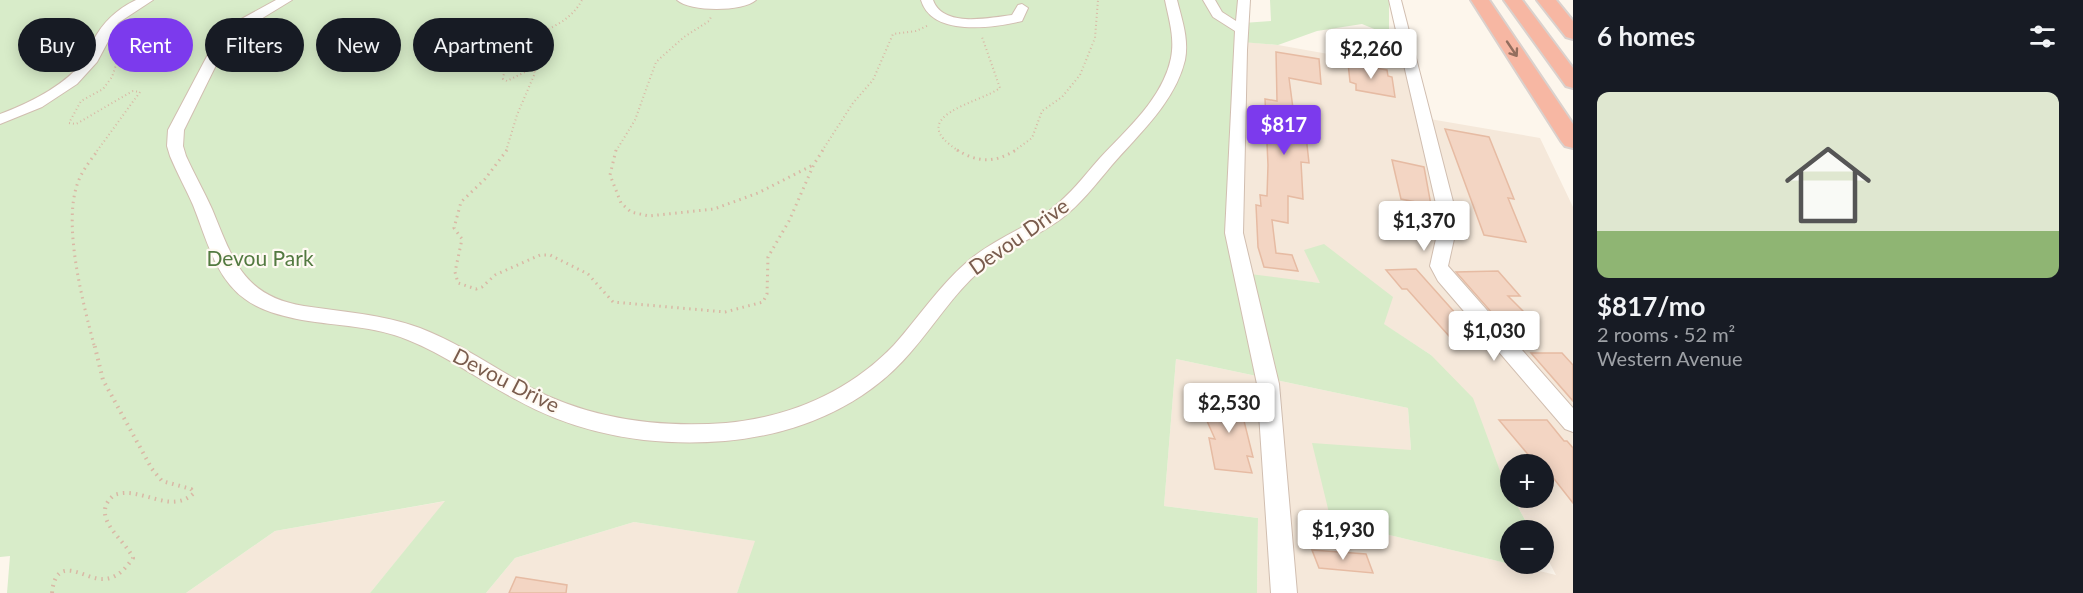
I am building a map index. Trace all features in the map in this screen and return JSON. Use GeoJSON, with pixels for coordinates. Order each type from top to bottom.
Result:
{"type":"FeatureCollection","features":[{"type":"Feature","properties":{"kind":"highway"},"geometry":{"type":"LineString","coordinates":[[1480,0],[1573,141]]}},
{"type":"Feature","properties":{"kind":"highway"},"geometry":{"type":"LineString","coordinates":[[1513,0],[1573,82]]}},
{"type":"Feature","properties":{"kind":"highway"},"geometry":{"type":"LineString","coordinates":[[1550,4],[1573,25]]}},
{"type":"Feature","properties":{"kind":"highway"},"geometry":{"type":"LineString","coordinates":[[1550,4],[1573,33]]}},
{"type":"Feature","properties":{"kind":"street"},"geometry":{"type":"LineString","coordinates":[[0,119],[43,100],[82,71],[91,61],[110,23],[128,8],[147,0]]}},
{"type":"Feature","properties":{"kind":"street","name":"Devou Drive"},"geometry":{"type":"LineString","coordinates":[[286,0],[267,5],[235,29],[219,46],[176,130],[175,146],[178,156],[206,217],[221,257],[229,272],[244,290],[265,303],[298,312],[377,322],[411,333],[539,402],[595,423],[679,435],[729,432],[769,425],[832,402],[876,376],[900,352],[951,288],[977,263],[1058,213],[1077,196],[1147,116],[1161,97],[1177,62],[1180,45],[1170,0]]}},
{"type":"Feature","properties":{"kind":"street"},"geometry":{"type":"LineString","coordinates":[[683,0],[722,5],[750,0]]}},
{"type":"Feature","properties":{"kind":"street"},"geometry":{"type":"LineString","coordinates":[[927,0],[927,7],[932,13],[943,18],[974,24],[1017,18],[1022,8]]}},
{"type":"Feature","properties":{"kind":"street"},"geometry":{"type":"LineString","coordinates":[[1209,0],[1215,14],[1231,25],[1242,28]]}},
{"type":"Feature","properties":{"kind":"street"},"geometry":{"type":"LineString","coordinates":[[1244,0],[1234,233],[1268,384],[1284,593]]}},
{"type":"Feature","properties":{"kind":"street"},"geometry":{"type":"LineString","coordinates":[[1395,0],[1449,222],[1439,266],[1445,276],[1573,423]]}},
{"type":"Feature","properties":{"kind":"path"},"geometry":{"type":"LineString","coordinates":[[582,0],[580,7],[563,21],[523,41],[511,52],[503,71],[503,79],[512,80],[530,69],[534,70],[534,74],[517,115],[508,149],[485,179],[461,202],[454,228],[462,239],[455,272],[458,283],[476,289],[482,287],[495,275],[540,255],[550,255],[588,274],[613,302],[725,312],[763,302],[767,294],[768,257],[789,221],[814,164],[853,103],[873,80],[893,34],[928,26],[937,19],[932,13]]}},
{"type":"Feature","properties":{"kind":"path"},"geometry":{"type":"LineString","coordinates":[[974,24],[987,48],[989,63],[1000,79],[1000,88],[994,94],[951,111],[945,115],[940,124],[942,135],[960,154],[993,161],[1032,138],[1043,108],[1065,94],[1074,84],[1090,57],[1094,45],[1098,0]]}},
{"type":"Feature","properties":{"kind":"path"},"geometry":{"type":"LineString","coordinates":[[52,593],[52,585],[58,576],[67,571],[76,570],[96,579],[117,576],[126,569],[133,558],[130,548],[115,537],[106,522],[104,514],[107,502],[112,496],[127,491],[167,502],[177,502],[186,500],[194,492],[162,481],[152,469],[103,380],[88,321],[72,234],[76,187],[84,169],[140,92],[138,90],[129,93],[76,124],[69,123],[81,101],[103,88],[112,77],[119,56],[128,40],[127,35],[117,26],[117,21],[128,8]]}},
{"type":"Feature","properties":{"kind":"path"},"geometry":{"type":"LineString","coordinates":[[714,11],[709,21],[684,37],[656,62],[635,120],[618,146],[612,161],[610,175],[621,203],[632,212],[649,216],[714,209],[758,193],[814,164]]}},
{"type":"Feature","properties":{"kind":"shaded area"},"geometry":{"type":"Polygon","coordinates":[[[1232,41],[1278,45],[1412,69],[1424,118],[1540,138],[1573,207],[1573,593],[1257,593],[1258,518],[1164,506],[1176,359],[1408,408],[1411,450],[1331,521],[1500,562],[1500,574],[1556,575],[1554,571],[1554,520],[1525,520],[1518,508],[1554,508],[1554,454],[1500,454],[1500,476],[1431,355],[1320,283],[1226,272],[1232,41]]]}},
{"type":"Feature","properties":{"kind":"shaded area"},"geometry":{"type":"Polygon","coordinates":[[[446,501],[370,593],[186,593],[275,531],[446,501]]]}},
{"type":"Feature","properties":{"kind":"shaded area"},"geometry":{"type":"Polygon","coordinates":[[[634,522],[756,541],[737,593],[486,593],[515,558],[634,522]]]}},
{"type":"Feature","properties":{"kind":"green space","name":"Devou Park"},"geometry":{"type":"Polygon","coordinates":[[[0,0],[1244,0],[1243,23],[1271,21],[1270,0],[1389,0],[1389,35],[1362,24],[1317,31],[1278,45],[1241,42],[1242,273],[1320,283],[1304,250],[1324,244],[1393,297],[1384,324],[1431,355],[1473,398],[1500,471],[1500,508],[1518,508],[1525,520],[1500,520],[1500,562],[1331,521],[1312,443],[1411,450],[1408,408],[1176,359],[1164,506],[1258,518],[1257,593],[737,593],[755,541],[634,522],[515,558],[486,593],[370,593],[445,501],[275,531],[186,593],[7,593],[10,556],[0,557],[0,0]]]}},
{"type":"Feature","properties":{"kind":"building"},"geometry":{"type":"Polygon","coordinates":[[[1276,52],[1319,59],[1321,84],[1289,78],[1294,116],[1304,118],[1309,163],[1301,162],[1303,199],[1288,196],[1288,223],[1272,220],[1276,253],[1292,255],[1298,271],[1264,267],[1258,247],[1256,205],[1261,206],[1260,195],[1267,196],[1265,99],[1277,101],[1276,52]]]}},
{"type":"Feature","properties":{"kind":"building"},"geometry":{"type":"Polygon","coordinates":[[[1348,63],[1387,70],[1388,76],[1392,77],[1395,97],[1356,90],[1356,84],[1350,82],[1348,63]]]}},
{"type":"Feature","properties":{"kind":"building"},"geometry":{"type":"Polygon","coordinates":[[[1445,129],[1489,137],[1514,199],[1508,198],[1526,242],[1484,235],[1445,129]]]}},
{"type":"Feature","properties":{"kind":"building"},"geometry":{"type":"Polygon","coordinates":[[[1392,160],[1424,167],[1431,205],[1401,199],[1392,160]]]}},
{"type":"Feature","properties":{"kind":"building"},"geometry":{"type":"Polygon","coordinates":[[[1416,269],[1457,315],[1453,315],[1479,344],[1457,345],[1407,289],[1402,289],[1386,270],[1416,269]]]}},
{"type":"Feature","properties":{"kind":"building"},"geometry":{"type":"Polygon","coordinates":[[[1498,271],[1520,296],[1508,296],[1525,313],[1493,314],[1456,272],[1498,271]]]}},
{"type":"Feature","properties":{"kind":"building"},"geometry":{"type":"Polygon","coordinates":[[[1531,353],[1562,353],[1573,365],[1573,401],[1531,353]]]}},
{"type":"Feature","properties":{"kind":"building"},"geometry":{"type":"Polygon","coordinates":[[[1208,393],[1244,400],[1246,418],[1243,417],[1253,457],[1247,456],[1252,473],[1215,469],[1209,438],[1215,439],[1207,421],[1211,421],[1208,393]]]}},
{"type":"Feature","properties":{"kind":"building"},"geometry":{"type":"Polygon","coordinates":[[[1499,420],[1547,420],[1564,441],[1567,441],[1573,448],[1573,503],[1554,479],[1554,454],[1528,454],[1499,420]]]}},
{"type":"Feature","properties":{"kind":"building"},"geometry":{"type":"Polygon","coordinates":[[[1312,550],[1366,554],[1373,573],[1319,568],[1312,550]]]}},
{"type":"Feature","properties":{"kind":"building"},"geometry":{"type":"Polygon","coordinates":[[[516,577],[567,585],[566,593],[509,593],[516,577]]]}}]}
